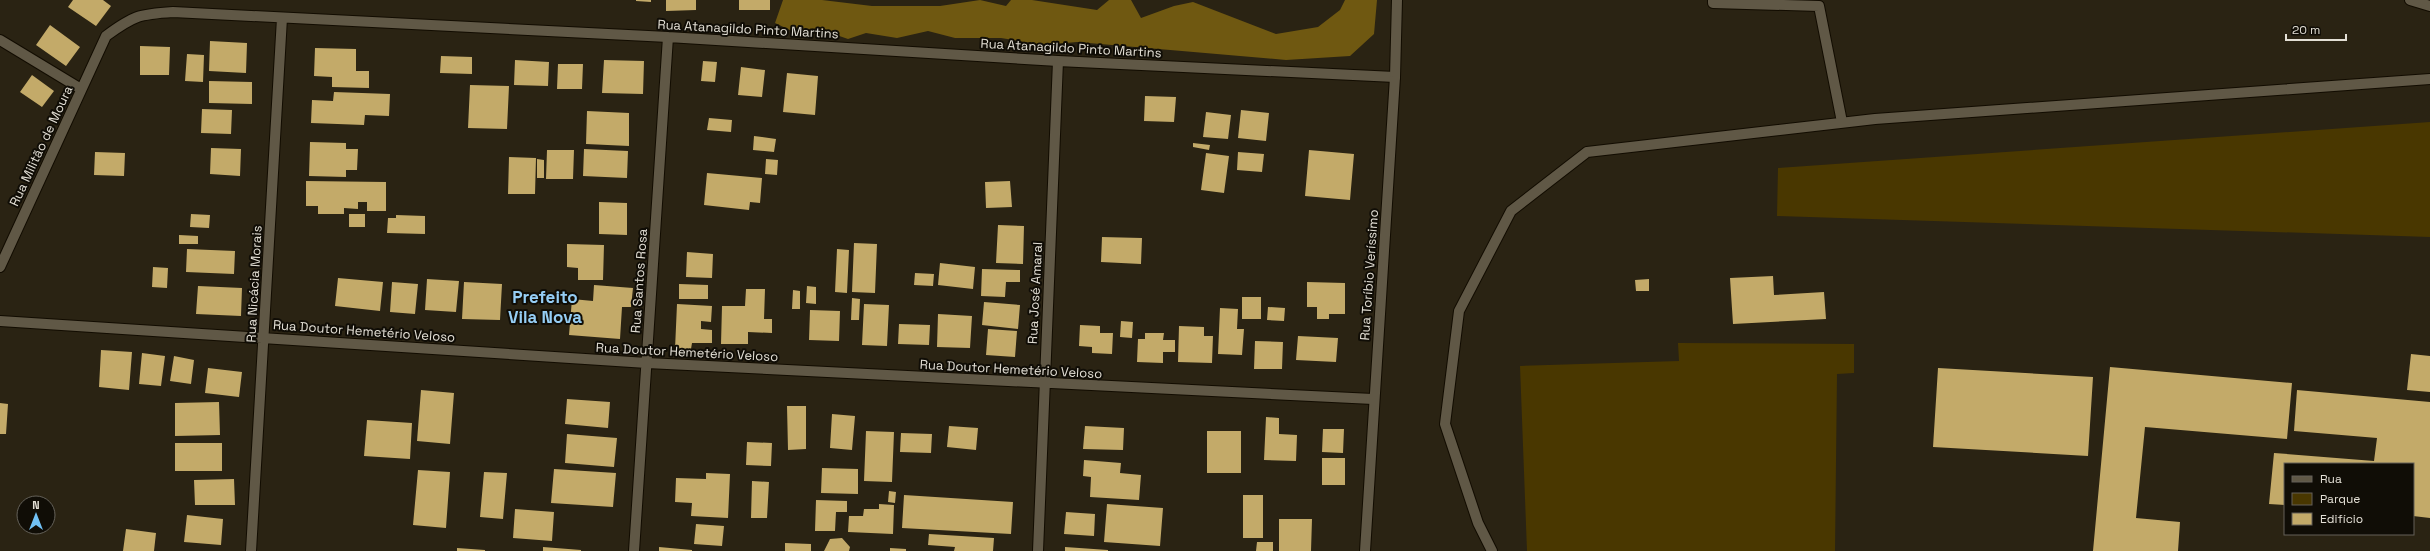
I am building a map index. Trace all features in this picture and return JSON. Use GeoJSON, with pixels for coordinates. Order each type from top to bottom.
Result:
{"type":"FeatureCollection","features":[{"type":"Feature","properties":{"kind":"street","name":"Rua Toríbio Veríssimo"},"geometry":{"type":"LineString","coordinates":[[1365,551],[1373,399],[1395,77],[1397,0]]}},
{"type":"Feature","properties":{"kind":"street"},"geometry":{"type":"LineString","coordinates":[[1713,0],[1713,3],[1819,6],[1842,122]]}},
{"type":"Feature","properties":{"kind":"street"},"geometry":{"type":"LineString","coordinates":[[2410,0],[2430,6]]}},
{"type":"Feature","properties":{"kind":"street","name":"Rua Atanagildo Pinto Martins"},"geometry":{"type":"LineString","coordinates":[[106,36],[130,18],[150,13],[173,12],[668,37],[1058,61],[1395,77]]}},
{"type":"Feature","properties":{"kind":"street","name":"Rua Nicácia Morais"},"geometry":{"type":"LineString","coordinates":[[251,551],[282,18]]}},
{"type":"Feature","properties":{"kind":"street","name":"Rua Militão de Moura"},"geometry":{"type":"LineString","coordinates":[[0,267],[106,36]]}},
{"type":"Feature","properties":{"kind":"street","name":"Rua Santos Rosa"},"geometry":{"type":"LineString","coordinates":[[634,551],[668,37]]}},
{"type":"Feature","properties":{"kind":"street"},"geometry":{"type":"LineString","coordinates":[[0,40],[81,90]]}},
{"type":"Feature","properties":{"kind":"street","name":"Rua José Amaral"},"geometry":{"type":"LineString","coordinates":[[1038,551],[1058,61]]}},
{"type":"Feature","properties":{"kind":"street"},"geometry":{"type":"LineString","coordinates":[[1492,551],[1478,523],[1445,424],[1459,311],[1511,211],[1587,152],[1842,122],[2430,79]]}},
{"type":"Feature","properties":{"kind":"street","name":"Rua Doutor Hemetério Veloso"},"geometry":{"type":"LineString","coordinates":[[0,321],[647,363],[1044,384],[1373,399]]}},
{"type":"Feature","properties":{"kind":"green space"},"geometry":{"type":"Polygon","coordinates":[[[2430,122],[2430,237],[1777,216],[1778,168],[2430,122]]]}},
{"type":"Feature","properties":{"kind":"green space"},"geometry":{"type":"Polygon","coordinates":[[[1678,343],[1854,344],[1854,373],[1837,374],[1835,551],[1527,551],[1520,366],[1679,361],[1678,343]]]}},
{"type":"Feature","properties":{"kind":"shaded area"},"geometry":{"type":"Polygon","coordinates":[[[783,0],[822,0],[872,6],[940,6],[980,0],[1006,6],[1011,0],[1032,0],[1097,10],[1109,0],[1131,0],[1141,18],[1174,6],[1193,2],[1276,34],[1318,27],[1340,10],[1345,0],[1377,0],[1374,34],[1350,56],[1286,60],[1077,42],[1043,45],[1001,38],[955,38],[928,31],[897,38],[866,33],[848,39],[822,30],[792,31],[775,23],[783,0]]]}},
{"type":"Feature","properties":{"kind":"building"},"geometry":{"type":"Polygon","coordinates":[[[73,0],[103,0],[111,6],[96,26],[68,7],[73,0]]]}},
{"type":"Feature","properties":{"kind":"building"},"geometry":{"type":"Polygon","coordinates":[[[651,0],[651,2],[636,1],[651,0]]]}},
{"type":"Feature","properties":{"kind":"building"},"geometry":{"type":"Polygon","coordinates":[[[666,0],[696,0],[696,10],[666,11],[666,0]]]}},
{"type":"Feature","properties":{"kind":"building"},"geometry":{"type":"Polygon","coordinates":[[[739,0],[770,0],[770,10],[739,10],[739,0]]]}},
{"type":"Feature","properties":{"kind":"building"},"geometry":{"type":"Polygon","coordinates":[[[50,25],[80,47],[66,66],[36,45],[50,25]]]}},
{"type":"Feature","properties":{"kind":"building"},"geometry":{"type":"Polygon","coordinates":[[[210,41],[247,43],[246,73],[209,71],[210,41]]]}},
{"type":"Feature","properties":{"kind":"building"},"geometry":{"type":"Polygon","coordinates":[[[140,46],[170,47],[169,75],[140,75],[140,46]]]}},
{"type":"Feature","properties":{"kind":"building"},"geometry":{"type":"Polygon","coordinates":[[[315,48],[356,49],[356,71],[369,71],[369,88],[332,87],[332,77],[314,76],[315,48]]]}},
{"type":"Feature","properties":{"kind":"building"},"geometry":{"type":"Polygon","coordinates":[[[187,54],[204,55],[203,82],[185,81],[187,54]]]}},
{"type":"Feature","properties":{"kind":"building"},"geometry":{"type":"Polygon","coordinates":[[[441,56],[472,57],[472,74],[440,73],[441,56]]]}},
{"type":"Feature","properties":{"kind":"building"},"geometry":{"type":"Polygon","coordinates":[[[515,60],[549,62],[548,86],[514,85],[515,60]]]}},
{"type":"Feature","properties":{"kind":"building"},"geometry":{"type":"Polygon","coordinates":[[[604,60],[644,61],[643,94],[602,93],[604,60]]]}},
{"type":"Feature","properties":{"kind":"building"},"geometry":{"type":"Polygon","coordinates":[[[703,61],[717,62],[715,82],[701,81],[703,61]]]}},
{"type":"Feature","properties":{"kind":"building"},"geometry":{"type":"Polygon","coordinates":[[[558,64],[583,64],[582,89],[557,89],[558,64]]]}},
{"type":"Feature","properties":{"kind":"building"},"geometry":{"type":"Polygon","coordinates":[[[741,67],[765,70],[762,97],[738,95],[741,67]]]}},
{"type":"Feature","properties":{"kind":"building"},"geometry":{"type":"Polygon","coordinates":[[[787,73],[818,76],[815,115],[783,112],[787,73]]]}},
{"type":"Feature","properties":{"kind":"building"},"geometry":{"type":"Polygon","coordinates":[[[32,75],[54,91],[42,107],[20,92],[32,75]]]}},
{"type":"Feature","properties":{"kind":"building"},"geometry":{"type":"Polygon","coordinates":[[[209,81],[252,82],[252,104],[209,103],[209,81]]]}},
{"type":"Feature","properties":{"kind":"building"},"geometry":{"type":"Polygon","coordinates":[[[470,85],[509,86],[507,129],[468,128],[470,85]]]}},
{"type":"Feature","properties":{"kind":"building"},"geometry":{"type":"Polygon","coordinates":[[[334,92],[390,94],[389,116],[365,115],[364,125],[311,123],[312,100],[333,101],[334,92]]]}},
{"type":"Feature","properties":{"kind":"building"},"geometry":{"type":"Polygon","coordinates":[[[1145,96],[1176,97],[1174,122],[1144,121],[1145,96]]]}},
{"type":"Feature","properties":{"kind":"building"},"geometry":{"type":"Polygon","coordinates":[[[202,109],[232,110],[231,134],[201,133],[202,109]]]}},
{"type":"Feature","properties":{"kind":"building"},"geometry":{"type":"Polygon","coordinates":[[[1241,110],[1269,113],[1266,141],[1238,138],[1241,110]]]}},
{"type":"Feature","properties":{"kind":"building"},"geometry":{"type":"Polygon","coordinates":[[[587,111],[629,113],[629,146],[586,144],[587,111]]]}},
{"type":"Feature","properties":{"kind":"building"},"geometry":{"type":"Polygon","coordinates":[[[1206,112],[1231,115],[1228,139],[1203,137],[1206,112]]]}},
{"type":"Feature","properties":{"kind":"building"},"geometry":{"type":"Polygon","coordinates":[[[709,118],[732,120],[731,132],[707,130],[709,118]]]}},
{"type":"Feature","properties":{"kind":"building"},"geometry":{"type":"Polygon","coordinates":[[[754,136],[776,139],[774,152],[753,150],[754,136]]]}},
{"type":"Feature","properties":{"kind":"building"},"geometry":{"type":"Polygon","coordinates":[[[310,142],[346,143],[346,149],[358,149],[357,170],[346,170],[346,177],[309,176],[310,142]]]}},
{"type":"Feature","properties":{"kind":"building"},"geometry":{"type":"Polygon","coordinates":[[[1193,143],[1210,145],[1209,150],[1193,147],[1193,143]]]}},
{"type":"Feature","properties":{"kind":"building"},"geometry":{"type":"Polygon","coordinates":[[[211,148],[241,149],[240,176],[210,174],[211,148]]]}},
{"type":"Feature","properties":{"kind":"building"},"geometry":{"type":"Polygon","coordinates":[[[584,149],[628,151],[627,178],[583,176],[584,149]]]}},
{"type":"Feature","properties":{"kind":"building"},"geometry":{"type":"Polygon","coordinates":[[[547,150],[574,150],[573,179],[546,179],[547,150]]]}},
{"type":"Feature","properties":{"kind":"building"},"geometry":{"type":"Polygon","coordinates":[[[1309,150],[1354,154],[1350,200],[1305,196],[1309,150]]]}},
{"type":"Feature","properties":{"kind":"building"},"geometry":{"type":"Polygon","coordinates":[[[95,152],[125,153],[124,176],[94,175],[95,152]]]}},
{"type":"Feature","properties":{"kind":"building"},"geometry":{"type":"Polygon","coordinates":[[[1238,152],[1264,154],[1262,172],[1237,170],[1238,152]]]}},
{"type":"Feature","properties":{"kind":"building"},"geometry":{"type":"Polygon","coordinates":[[[1206,153],[1229,156],[1224,193],[1201,190],[1206,153]]]}},
{"type":"Feature","properties":{"kind":"building"},"geometry":{"type":"Polygon","coordinates":[[[509,157],[536,158],[535,194],[508,194],[509,157]]]}},
{"type":"Feature","properties":{"kind":"building"},"geometry":{"type":"Polygon","coordinates":[[[537,159],[544,160],[544,178],[537,178],[537,159]]]}},
{"type":"Feature","properties":{"kind":"building"},"geometry":{"type":"Polygon","coordinates":[[[766,159],[778,160],[777,175],[765,174],[766,159]]]}},
{"type":"Feature","properties":{"kind":"building"},"geometry":{"type":"Polygon","coordinates":[[[707,173],[762,178],[760,203],[750,202],[749,210],[704,205],[707,173]]]}},
{"type":"Feature","properties":{"kind":"building"},"geometry":{"type":"Polygon","coordinates":[[[306,181],[386,182],[386,211],[367,211],[367,202],[358,202],[358,209],[344,208],[344,214],[318,214],[318,206],[306,206],[306,181]]]}},
{"type":"Feature","properties":{"kind":"building"},"geometry":{"type":"Polygon","coordinates":[[[1010,181],[1012,207],[986,208],[985,182],[1010,181]]]}},
{"type":"Feature","properties":{"kind":"building"},"geometry":{"type":"Polygon","coordinates":[[[599,202],[627,203],[627,235],[599,234],[599,202]]]}},
{"type":"Feature","properties":{"kind":"building"},"geometry":{"type":"Polygon","coordinates":[[[191,214],[210,215],[209,228],[190,227],[191,214]]]}},
{"type":"Feature","properties":{"kind":"building"},"geometry":{"type":"Polygon","coordinates":[[[349,214],[365,214],[365,227],[349,227],[349,214]]]}},
{"type":"Feature","properties":{"kind":"building"},"geometry":{"type":"Polygon","coordinates":[[[396,215],[425,216],[425,234],[387,233],[388,218],[396,218],[396,215]]]}},
{"type":"Feature","properties":{"kind":"building"},"geometry":{"type":"Polygon","coordinates":[[[998,225],[1024,226],[1023,264],[996,263],[998,225]]]}},
{"type":"Feature","properties":{"kind":"building"},"geometry":{"type":"Polygon","coordinates":[[[179,235],[198,236],[198,244],[179,244],[179,235]]]}},
{"type":"Feature","properties":{"kind":"building"},"geometry":{"type":"Polygon","coordinates":[[[1102,237],[1142,238],[1141,264],[1101,262],[1102,237]]]}},
{"type":"Feature","properties":{"kind":"building"},"geometry":{"type":"Polygon","coordinates":[[[854,243],[877,244],[875,293],[852,292],[854,243]]]}},
{"type":"Feature","properties":{"kind":"building"},"geometry":{"type":"Polygon","coordinates":[[[567,244],[604,245],[603,280],[578,280],[578,268],[567,267],[567,244]]]}},
{"type":"Feature","properties":{"kind":"building"},"geometry":{"type":"Polygon","coordinates":[[[187,249],[235,251],[234,274],[186,272],[187,249]]]}},
{"type":"Feature","properties":{"kind":"building"},"geometry":{"type":"Polygon","coordinates":[[[837,249],[849,250],[847,293],[835,292],[837,249]]]}},
{"type":"Feature","properties":{"kind":"building"},"geometry":{"type":"Polygon","coordinates":[[[687,252],[713,254],[712,278],[686,277],[687,252]]]}},
{"type":"Feature","properties":{"kind":"building"},"geometry":{"type":"Polygon","coordinates":[[[940,263],[975,267],[973,289],[938,285],[940,263]]]}},
{"type":"Feature","properties":{"kind":"building"},"geometry":{"type":"Polygon","coordinates":[[[153,267],[168,268],[167,288],[152,287],[153,267]]]}},
{"type":"Feature","properties":{"kind":"building"},"geometry":{"type":"Polygon","coordinates":[[[982,269],[1020,270],[1020,282],[1006,282],[1005,297],[981,296],[982,269]]]}},
{"type":"Feature","properties":{"kind":"building"},"geometry":{"type":"Polygon","coordinates":[[[915,273],[934,274],[933,286],[914,285],[915,273]]]}},
{"type":"Feature","properties":{"kind":"building"},"geometry":{"type":"Polygon","coordinates":[[[1773,276],[1774,295],[1824,292],[1826,319],[1733,324],[1730,278],[1773,276]]]}},
{"type":"Feature","properties":{"kind":"building"},"geometry":{"type":"Polygon","coordinates":[[[338,278],[383,282],[380,311],[335,306],[338,278]]]}},
{"type":"Feature","properties":{"kind":"building"},"geometry":{"type":"Polygon","coordinates":[[[427,279],[459,281],[456,312],[425,310],[427,279]]]}},
{"type":"Feature","properties":{"kind":"building"},"geometry":{"type":"Polygon","coordinates":[[[1649,279],[1649,291],[1636,291],[1635,280],[1649,279]]]}},
{"type":"Feature","properties":{"kind":"building"},"geometry":{"type":"Polygon","coordinates":[[[392,282],[418,284],[415,314],[390,312],[392,282]]]}},
{"type":"Feature","properties":{"kind":"building"},"geometry":{"type":"Polygon","coordinates":[[[464,282],[502,284],[500,320],[462,319],[464,282]]]}},
{"type":"Feature","properties":{"kind":"building"},"geometry":{"type":"Polygon","coordinates":[[[1307,282],[1345,283],[1345,314],[1329,314],[1329,319],[1317,319],[1317,307],[1307,307],[1307,282]]]}},
{"type":"Feature","properties":{"kind":"building"},"geometry":{"type":"Polygon","coordinates":[[[679,284],[708,285],[708,299],[679,299],[679,284]]]}},
{"type":"Feature","properties":{"kind":"building"},"geometry":{"type":"Polygon","coordinates":[[[594,285],[633,288],[631,307],[622,307],[620,339],[569,335],[572,299],[593,301],[594,285]]]}},
{"type":"Feature","properties":{"kind":"building"},"geometry":{"type":"Polygon","coordinates":[[[198,286],[242,288],[241,316],[196,314],[198,286]]]}},
{"type":"Feature","properties":{"kind":"building"},"geometry":{"type":"Polygon","coordinates":[[[807,286],[816,287],[816,304],[806,303],[807,286]]]}},
{"type":"Feature","properties":{"kind":"building"},"geometry":{"type":"Polygon","coordinates":[[[746,289],[765,289],[764,319],[772,319],[772,333],[748,332],[748,344],[721,344],[722,306],[745,306],[746,289]]]}},
{"type":"Feature","properties":{"kind":"building"},"geometry":{"type":"Polygon","coordinates":[[[793,290],[800,291],[800,309],[792,309],[793,290]]]}},
{"type":"Feature","properties":{"kind":"building"},"geometry":{"type":"Polygon","coordinates":[[[1242,297],[1261,297],[1261,319],[1242,319],[1242,297]]]}},
{"type":"Feature","properties":{"kind":"building"},"geometry":{"type":"Polygon","coordinates":[[[852,298],[860,299],[859,320],[851,320],[852,298]]]}},
{"type":"Feature","properties":{"kind":"building"},"geometry":{"type":"Polygon","coordinates":[[[984,302],[1020,305],[1018,329],[982,325],[984,302]]]}},
{"type":"Feature","properties":{"kind":"building"},"geometry":{"type":"Polygon","coordinates":[[[677,304],[712,306],[711,322],[701,321],[701,329],[712,330],[712,343],[692,343],[691,349],[675,349],[677,304]]]}},
{"type":"Feature","properties":{"kind":"building"},"geometry":{"type":"Polygon","coordinates":[[[864,304],[889,305],[887,346],[862,345],[864,304]]]}},
{"type":"Feature","properties":{"kind":"building"},"geometry":{"type":"Polygon","coordinates":[[[1268,307],[1285,308],[1284,321],[1267,320],[1268,307]]]}},
{"type":"Feature","properties":{"kind":"building"},"geometry":{"type":"Polygon","coordinates":[[[1220,308],[1238,309],[1237,329],[1244,329],[1242,355],[1218,354],[1220,308]]]}},
{"type":"Feature","properties":{"kind":"building"},"geometry":{"type":"Polygon","coordinates":[[[810,310],[840,311],[839,341],[809,340],[810,310]]]}},
{"type":"Feature","properties":{"kind":"building"},"geometry":{"type":"Polygon","coordinates":[[[938,314],[972,316],[970,348],[937,347],[938,314]]]}},
{"type":"Feature","properties":{"kind":"building"},"geometry":{"type":"Polygon","coordinates":[[[1121,321],[1133,322],[1132,338],[1120,337],[1121,321]]]}},
{"type":"Feature","properties":{"kind":"building"},"geometry":{"type":"Polygon","coordinates":[[[899,324],[930,325],[929,345],[898,344],[899,324]]]}},
{"type":"Feature","properties":{"kind":"building"},"geometry":{"type":"Polygon","coordinates":[[[1080,325],[1100,326],[1100,333],[1113,333],[1112,354],[1092,353],[1092,347],[1079,346],[1080,325]]]}},
{"type":"Feature","properties":{"kind":"building"},"geometry":{"type":"Polygon","coordinates":[[[1179,326],[1204,327],[1204,336],[1213,336],[1212,363],[1178,362],[1179,326]]]}},
{"type":"Feature","properties":{"kind":"building"},"geometry":{"type":"Polygon","coordinates":[[[988,329],[1017,331],[1015,357],[986,355],[988,329]]]}},
{"type":"Feature","properties":{"kind":"building"},"geometry":{"type":"Polygon","coordinates":[[[1145,333],[1164,333],[1163,340],[1175,340],[1175,352],[1163,352],[1163,363],[1137,362],[1138,339],[1145,339],[1145,333]]]}},
{"type":"Feature","properties":{"kind":"building"},"geometry":{"type":"Polygon","coordinates":[[[1298,336],[1338,338],[1336,362],[1296,360],[1298,336]]]}},
{"type":"Feature","properties":{"kind":"building"},"geometry":{"type":"Polygon","coordinates":[[[1255,341],[1283,342],[1282,369],[1254,369],[1255,341]]]}},
{"type":"Feature","properties":{"kind":"building"},"geometry":{"type":"Polygon","coordinates":[[[101,350],[132,352],[129,390],[99,387],[101,350]]]}},
{"type":"Feature","properties":{"kind":"building"},"geometry":{"type":"Polygon","coordinates":[[[142,353],[165,356],[161,386],[139,384],[142,353]]]}},
{"type":"Feature","properties":{"kind":"building"},"geometry":{"type":"Polygon","coordinates":[[[2411,354],[2430,356],[2430,392],[2407,390],[2411,354]]]}},
{"type":"Feature","properties":{"kind":"building"},"geometry":{"type":"Polygon","coordinates":[[[174,356],[194,360],[191,384],[170,381],[174,356]]]}},
{"type":"Feature","properties":{"kind":"building"},"geometry":{"type":"Polygon","coordinates":[[[2110,367],[2292,383],[2287,439],[2145,427],[2136,518],[2180,522],[2178,551],[2093,551],[2110,367]]]}},
{"type":"Feature","properties":{"kind":"building"},"geometry":{"type":"Polygon","coordinates":[[[208,368],[242,372],[239,397],[205,393],[208,368]]]}},
{"type":"Feature","properties":{"kind":"building"},"geometry":{"type":"Polygon","coordinates":[[[1938,368],[2093,377],[2088,456],[1933,447],[1938,368]]]}},
{"type":"Feature","properties":{"kind":"building"},"geometry":{"type":"Polygon","coordinates":[[[421,390],[454,393],[450,444],[417,441],[421,390]]]}},
{"type":"Feature","properties":{"kind":"building"},"geometry":{"type":"Polygon","coordinates":[[[2297,390],[2430,402],[2430,518],[2414,516],[2414,463],[2284,463],[2284,505],[2269,504],[2274,453],[2374,461],[2377,438],[2294,431],[2297,390]]]}},
{"type":"Feature","properties":{"kind":"building"},"geometry":{"type":"Polygon","coordinates":[[[567,399],[610,402],[608,428],[565,424],[567,399]]]}},
{"type":"Feature","properties":{"kind":"building"},"geometry":{"type":"Polygon","coordinates":[[[219,402],[220,435],[175,436],[175,403],[219,402]]]}},
{"type":"Feature","properties":{"kind":"building"},"geometry":{"type":"Polygon","coordinates":[[[0,403],[8,404],[6,434],[0,434],[0,403]]]}},
{"type":"Feature","properties":{"kind":"building"},"geometry":{"type":"Polygon","coordinates":[[[787,406],[806,406],[806,449],[788,450],[787,406]]]}},
{"type":"Feature","properties":{"kind":"building"},"geometry":{"type":"Polygon","coordinates":[[[832,414],[855,416],[852,450],[830,448],[832,414]]]}},
{"type":"Feature","properties":{"kind":"building"},"geometry":{"type":"Polygon","coordinates":[[[1266,417],[1279,418],[1279,434],[1297,435],[1296,461],[1264,460],[1266,417]]]}},
{"type":"Feature","properties":{"kind":"building"},"geometry":{"type":"Polygon","coordinates":[[[367,420],[412,423],[410,459],[364,456],[367,420]]]}},
{"type":"Feature","properties":{"kind":"building"},"geometry":{"type":"Polygon","coordinates":[[[949,426],[978,428],[976,450],[947,447],[949,426]]]}},
{"type":"Feature","properties":{"kind":"building"},"geometry":{"type":"Polygon","coordinates":[[[1085,426],[1124,428],[1123,450],[1083,449],[1085,426]]]}},
{"type":"Feature","properties":{"kind":"building"},"geometry":{"type":"Polygon","coordinates":[[[1323,429],[1344,429],[1343,453],[1322,452],[1323,429]]]}},
{"type":"Feature","properties":{"kind":"building"},"geometry":{"type":"Polygon","coordinates":[[[866,431],[894,432],[892,482],[864,481],[866,431]]]}},
{"type":"Feature","properties":{"kind":"building"},"geometry":{"type":"Polygon","coordinates":[[[1207,431],[1241,431],[1241,473],[1207,473],[1207,431]]]}},
{"type":"Feature","properties":{"kind":"building"},"geometry":{"type":"Polygon","coordinates":[[[901,433],[932,434],[931,453],[900,452],[901,433]]]}},
{"type":"Feature","properties":{"kind":"building"},"geometry":{"type":"Polygon","coordinates":[[[567,434],[617,438],[614,467],[565,463],[567,434]]]}},
{"type":"Feature","properties":{"kind":"building"},"geometry":{"type":"Polygon","coordinates":[[[747,442],[772,443],[771,466],[746,465],[747,442]]]}},
{"type":"Feature","properties":{"kind":"building"},"geometry":{"type":"Polygon","coordinates":[[[175,443],[222,443],[222,471],[175,471],[175,443]]]}},
{"type":"Feature","properties":{"kind":"building"},"geometry":{"type":"Polygon","coordinates":[[[1322,458],[1345,458],[1345,485],[1322,485],[1322,458]]]}},
{"type":"Feature","properties":{"kind":"building"},"geometry":{"type":"Polygon","coordinates":[[[1084,460],[1121,463],[1120,473],[1141,475],[1139,500],[1090,497],[1091,477],[1083,476],[1084,460]]]}},
{"type":"Feature","properties":{"kind":"building"},"geometry":{"type":"Polygon","coordinates":[[[822,468],[858,469],[858,494],[821,493],[822,468]]]}},
{"type":"Feature","properties":{"kind":"building"},"geometry":{"type":"Polygon","coordinates":[[[554,469],[616,473],[613,507],[551,503],[554,469]]]}},
{"type":"Feature","properties":{"kind":"building"},"geometry":{"type":"Polygon","coordinates":[[[418,470],[450,472],[446,528],[413,525],[418,470]]]}},
{"type":"Feature","properties":{"kind":"building"},"geometry":{"type":"Polygon","coordinates":[[[484,472],[507,473],[503,519],[480,517],[484,472]]]}},
{"type":"Feature","properties":{"kind":"building"},"geometry":{"type":"Polygon","coordinates":[[[706,473],[730,474],[728,518],[691,516],[692,503],[675,502],[676,478],[706,479],[706,473]]]}},
{"type":"Feature","properties":{"kind":"building"},"geometry":{"type":"Polygon","coordinates":[[[234,479],[235,505],[195,505],[194,480],[234,479]]]}},
{"type":"Feature","properties":{"kind":"building"},"geometry":{"type":"Polygon","coordinates":[[[752,481],[769,482],[767,518],[751,518],[752,481]]]}},
{"type":"Feature","properties":{"kind":"building"},"geometry":{"type":"Polygon","coordinates":[[[889,491],[896,492],[895,503],[888,502],[889,491]]]}},
{"type":"Feature","properties":{"kind":"building"},"geometry":{"type":"Polygon","coordinates":[[[904,495],[1013,502],[1011,534],[902,528],[904,495]]]}},
{"type":"Feature","properties":{"kind":"building"},"geometry":{"type":"Polygon","coordinates":[[[1243,495],[1263,495],[1263,538],[1243,538],[1243,495]]]}},
{"type":"Feature","properties":{"kind":"building"},"geometry":{"type":"Polygon","coordinates":[[[816,500],[847,501],[847,512],[836,512],[835,531],[815,531],[816,500]]]}},
{"type":"Feature","properties":{"kind":"building"},"geometry":{"type":"Polygon","coordinates":[[[879,504],[894,505],[893,534],[848,532],[849,516],[863,516],[864,509],[879,509],[879,504]]]}},
{"type":"Feature","properties":{"kind":"building"},"geometry":{"type":"Polygon","coordinates":[[[1107,504],[1163,508],[1160,546],[1104,542],[1107,504]]]}},
{"type":"Feature","properties":{"kind":"building"},"geometry":{"type":"Polygon","coordinates":[[[515,509],[554,512],[552,541],[513,538],[515,509]]]}},
{"type":"Feature","properties":{"kind":"building"},"geometry":{"type":"Polygon","coordinates":[[[1066,512],[1095,514],[1094,536],[1064,534],[1066,512]]]}},
{"type":"Feature","properties":{"kind":"building"},"geometry":{"type":"Polygon","coordinates":[[[187,515],[223,519],[221,545],[184,542],[187,515]]]}},
{"type":"Feature","properties":{"kind":"building"},"geometry":{"type":"Polygon","coordinates":[[[1279,519],[1312,519],[1311,551],[1279,551],[1279,519]]]}},
{"type":"Feature","properties":{"kind":"building"},"geometry":{"type":"Polygon","coordinates":[[[696,524],[724,526],[722,546],[694,544],[696,524]]]}},
{"type":"Feature","properties":{"kind":"building"},"geometry":{"type":"Polygon","coordinates":[[[126,529],[156,533],[154,551],[123,551],[126,529]]]}},
{"type":"Feature","properties":{"kind":"building"},"geometry":{"type":"Polygon","coordinates":[[[929,534],[994,538],[993,551],[954,551],[955,547],[928,545],[929,534]]]}},
{"type":"Feature","properties":{"kind":"building"},"geometry":{"type":"Polygon","coordinates":[[[842,538],[850,547],[849,551],[824,551],[830,539],[842,538]]]}},
{"type":"Feature","properties":{"kind":"building"},"geometry":{"type":"Polygon","coordinates":[[[1257,542],[1273,542],[1273,551],[1256,551],[1257,542]]]}},
{"type":"Feature","properties":{"kind":"building"},"geometry":{"type":"Polygon","coordinates":[[[785,543],[811,544],[811,551],[785,551],[785,543]]]}},
{"type":"Feature","properties":{"kind":"building"},"geometry":{"type":"Polygon","coordinates":[[[543,547],[581,550],[581,551],[543,551],[543,547]]]}},
{"type":"Feature","properties":{"kind":"building"},"geometry":{"type":"Polygon","coordinates":[[[659,547],[692,550],[692,551],[659,551],[659,547]]]}},
{"type":"Feature","properties":{"kind":"building"},"geometry":{"type":"Polygon","coordinates":[[[1065,547],[1108,550],[1108,551],[1065,551],[1065,547]]]}},
{"type":"Feature","properties":{"kind":"building"},"geometry":{"type":"Polygon","coordinates":[[[457,548],[485,550],[485,551],[457,551],[457,548]]]}},
{"type":"Feature","properties":{"kind":"building"},"geometry":{"type":"Polygon","coordinates":[[[890,548],[906,549],[906,551],[890,551],[890,548]]]}},
{"type":"Feature","properties":{"kind":"district","name":"Prefeito Vila Nova"},"geometry":{"type":"Point","coordinates":[545,307]}}]}
